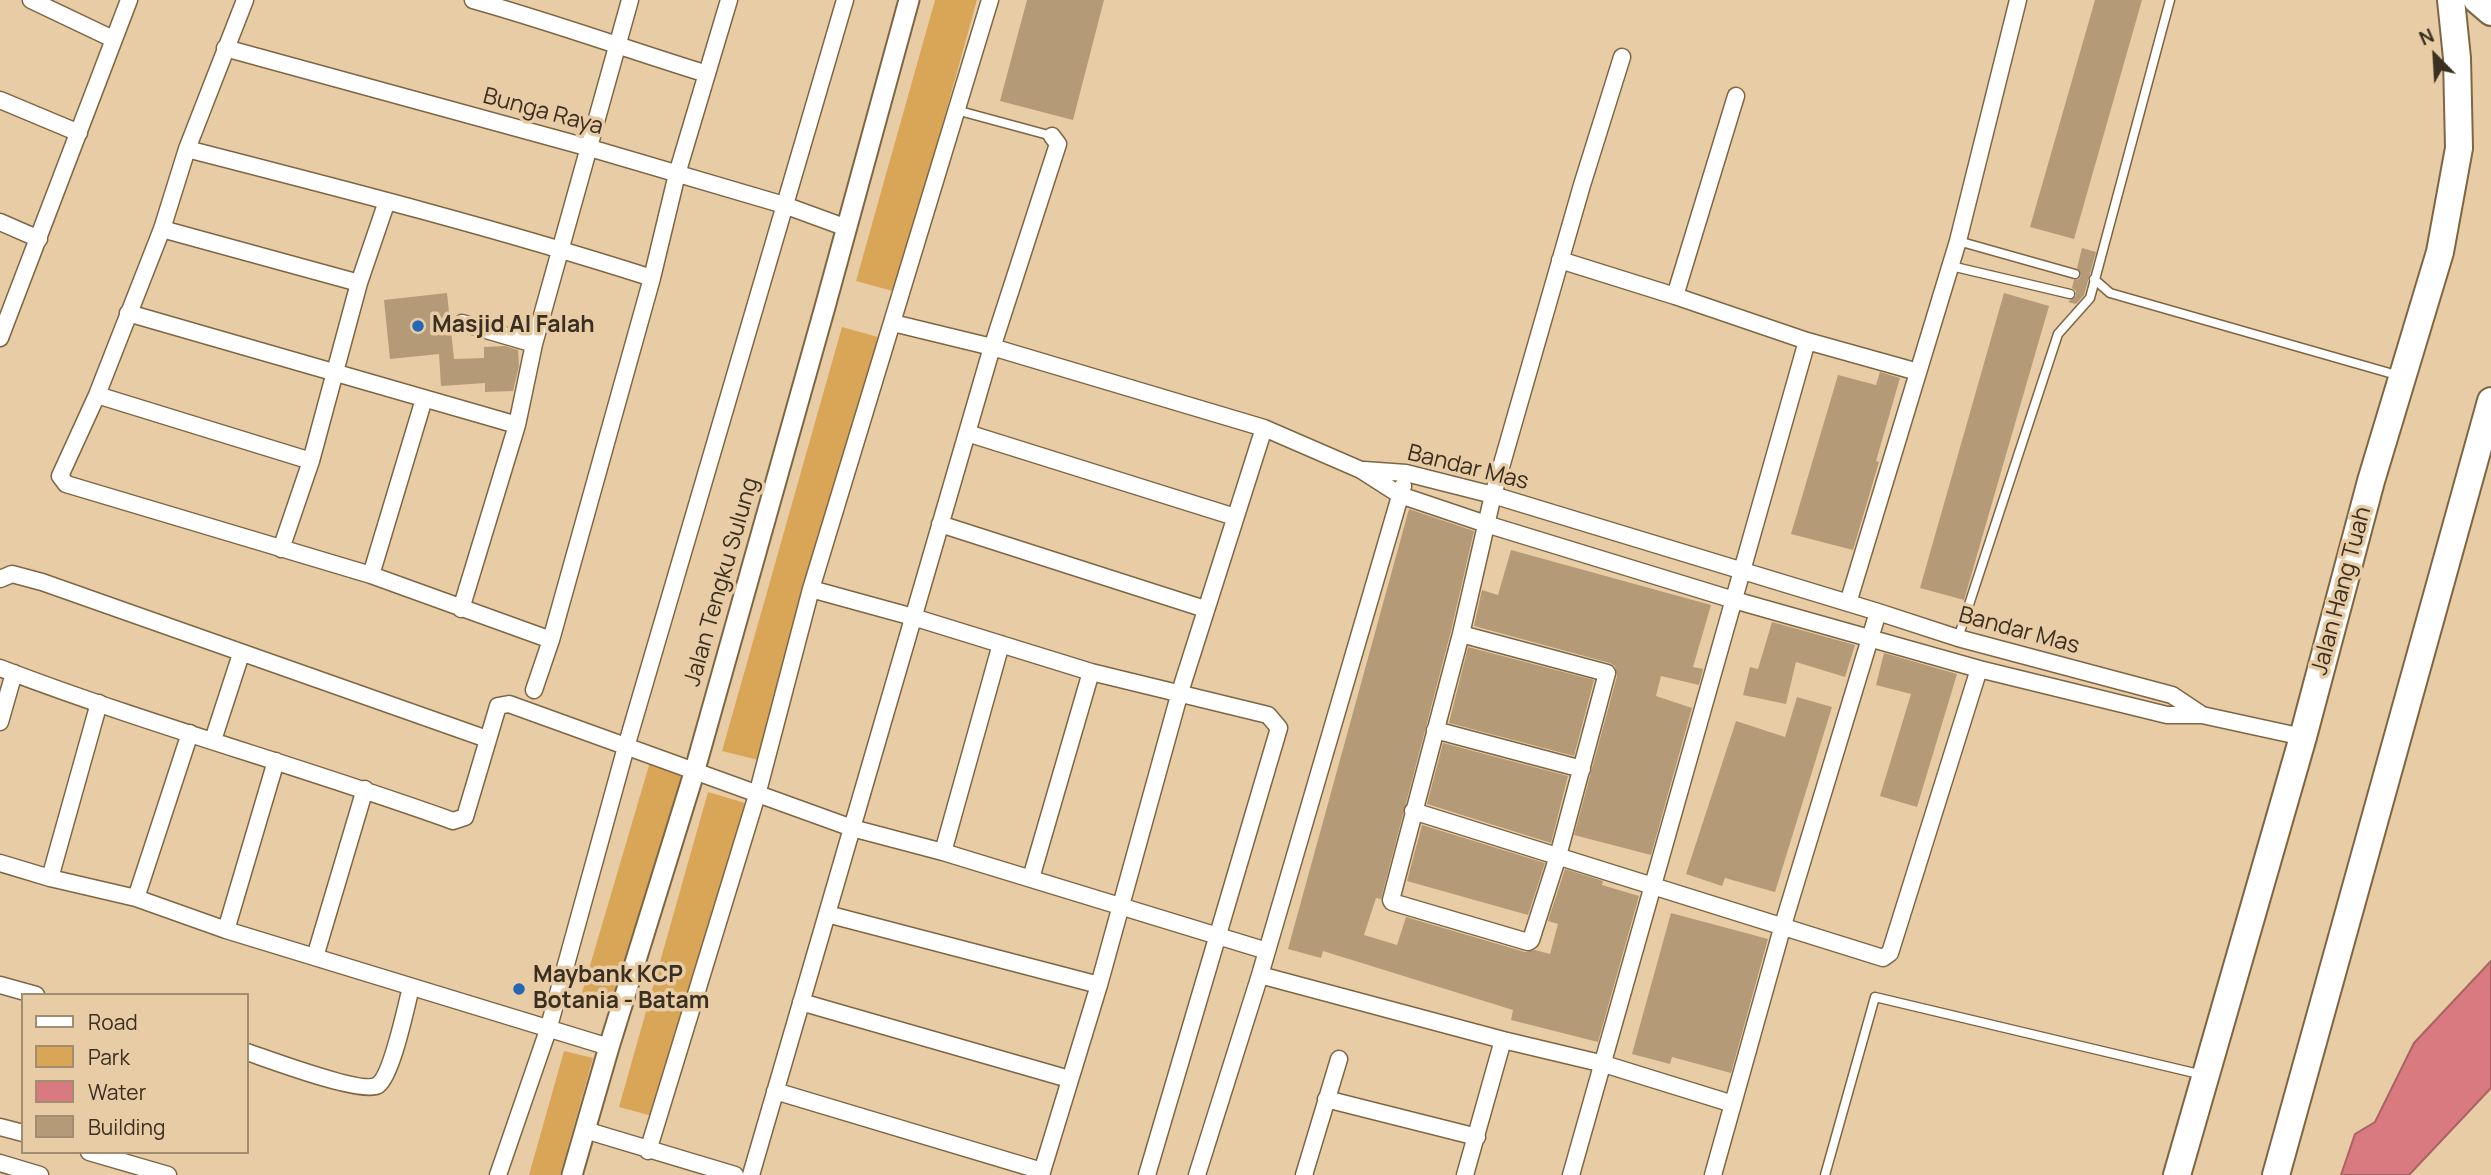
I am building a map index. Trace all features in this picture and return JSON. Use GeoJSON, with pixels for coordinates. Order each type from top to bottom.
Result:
{"type":"FeatureCollection","features":[{"type":"Feature","properties":{"kind":"highway","name":"Jalan Hang Tuah"},"geometry":{"type":"LineString","coordinates":[[2177,1175],[2402,376],[2440,251],[2459,148],[2457,58],[2451,0]]}},
{"type":"Feature","properties":{"kind":"highway"},"geometry":{"type":"LineString","coordinates":[[2477,0],[2491,12]]}},
{"type":"Feature","properties":{"kind":"highway"},"geometry":{"type":"LineString","coordinates":[[2276,1175],[2491,401]]}},
{"type":"Feature","properties":{"kind":"street"},"geometry":{"type":"LineString","coordinates":[[31,0],[113,39]]}},
{"type":"Feature","properties":{"kind":"street"},"geometry":{"type":"LineString","coordinates":[[0,338],[129,0]]}},
{"type":"Feature","properties":{"kind":"street"},"geometry":{"type":"LineString","coordinates":[[246,0],[187,149],[162,229],[97,395],[60,476],[63,482],[371,575],[551,640]]}},
{"type":"Feature","properties":{"kind":"street"},"geometry":{"type":"LineString","coordinates":[[473,0],[533,8],[617,46],[707,74]]}},
{"type":"Feature","properties":{"kind":"street"},"geometry":{"type":"LineString","coordinates":[[461,609],[517,425],[534,344],[630,0]]}},
{"type":"Feature","properties":{"kind":"street"},"geometry":{"type":"LineString","coordinates":[[534,690],[551,640],[652,278],[677,174],[729,0]]}},
{"type":"Feature","properties":{"kind":"street"},"geometry":{"type":"LineString","coordinates":[[498,1175],[548,1030],[626,747],[845,0]]}},
{"type":"Feature","properties":{"kind":"street","name":"Jalan Tengku Sulung"},"geometry":{"type":"LineString","coordinates":[[572,1175],[694,773],[909,0]]}},
{"type":"Feature","properties":{"kind":"street"},"geometry":{"type":"LineString","coordinates":[[648,1151],[757,795],[811,589],[990,0]]}},
{"type":"Feature","properties":{"kind":"street"},"geometry":{"type":"LineString","coordinates":[[1848,603],[1951,266],[2018,0]]}},
{"type":"Feature","properties":{"kind":"street","name":"Bunga Raya"},"geometry":{"type":"LineString","coordinates":[[225,48],[590,148],[784,205],[847,228]]}},
{"type":"Feature","properties":{"kind":"street"},"geometry":{"type":"LineString","coordinates":[[1461,634],[1607,673],[1558,856],[1531,940],[1528,942],[1391,900],[1461,634],[1493,495],[1560,260],[1622,57]]}},
{"type":"Feature","properties":{"kind":"street"},"geometry":{"type":"LineString","coordinates":[[1675,296],[1736,96]]}},
{"type":"Feature","properties":{"kind":"street"},"geometry":{"type":"LineString","coordinates":[[0,100],[79,134]]}},
{"type":"Feature","properties":{"kind":"street"},"geometry":{"type":"LineString","coordinates":[[751,1175],[992,346],[1058,144],[1052,136]]}},
{"type":"Feature","properties":{"kind":"street"},"geometry":{"type":"LineString","coordinates":[[187,149],[561,249],[652,278]]}},
{"type":"Feature","properties":{"kind":"street"},"geometry":{"type":"LineString","coordinates":[[281,549],[311,461],[359,283],[387,201]]}},
{"type":"Feature","properties":{"kind":"street"},"geometry":{"type":"LineString","coordinates":[[0,222],[39,239]]}},
{"type":"Feature","properties":{"kind":"street"},"geometry":{"type":"LineString","coordinates":[[162,229],[359,283]]}},
{"type":"Feature","properties":{"kind":"street"},"geometry":{"type":"LineString","coordinates":[[1560,260],[1807,341],[1918,372]]}},
{"type":"Feature","properties":{"kind":"street"},"geometry":{"type":"LineString","coordinates":[[128,313],[517,425]]}},
{"type":"Feature","properties":{"kind":"street"},"geometry":{"type":"LineString","coordinates":[[462,323],[534,344]]}},
{"type":"Feature","properties":{"kind":"street"},"geometry":{"type":"LineString","coordinates":[[893,323],[992,346],[1264,428],[1361,470]]}},
{"type":"Feature","properties":{"kind":"street"},"geometry":{"type":"LineString","coordinates":[[1572,1175],[1807,341]]}},
{"type":"Feature","properties":{"kind":"street"},"geometry":{"type":"LineString","coordinates":[[97,395],[311,461]]}},
{"type":"Feature","properties":{"kind":"street"},"geometry":{"type":"LineString","coordinates":[[371,575],[424,399]]}},
{"type":"Feature","properties":{"kind":"street"},"geometry":{"type":"LineString","coordinates":[[775,1091],[1041,1173],[1099,985],[1205,608],[1264,428]]}},
{"type":"Feature","properties":{"kind":"street"},"geometry":{"type":"LineString","coordinates":[[967,433],[1235,517]]}},
{"type":"Feature","properties":{"kind":"street","name":"Bandar Mas"},"geometry":{"type":"LineString","coordinates":[[1361,470],[1406,473],[1493,495],[1958,638],[2172,695],[2202,715]]}},
{"type":"Feature","properties":{"kind":"street","name":"Bandar Mas"},"geometry":{"type":"LineString","coordinates":[[1361,470],[1400,495],[1734,600],[1979,669],[2168,715],[2202,715],[2302,737]]}},
{"type":"Feature","properties":{"kind":"street"},"geometry":{"type":"LineString","coordinates":[[1197,1175],[1260,975],[1406,473]]}},
{"type":"Feature","properties":{"kind":"street"},"geometry":{"type":"LineString","coordinates":[[940,524],[1205,608]]}},
{"type":"Feature","properties":{"kind":"street"},"geometry":{"type":"LineString","coordinates":[[0,579],[12,574],[34,579],[487,739]]}},
{"type":"Feature","properties":{"kind":"street"},"geometry":{"type":"LineString","coordinates":[[811,589],[913,617],[1091,672],[1268,715],[1279,728],[1147,1175]]}},
{"type":"Feature","properties":{"kind":"street"},"geometry":{"type":"LineString","coordinates":[[1713,1175],[1783,925],[1878,612]]}},
{"type":"Feature","properties":{"kind":"street"},"geometry":{"type":"LineString","coordinates":[[943,852],[1001,644]]}},
{"type":"Feature","properties":{"kind":"street"},"geometry":{"type":"LineString","coordinates":[[213,740],[241,654]]}},
{"type":"Feature","properties":{"kind":"street"},"geometry":{"type":"LineString","coordinates":[[1413,811],[1883,958],[1890,953],[1979,669]]}},
{"type":"Feature","properties":{"kind":"street"},"geometry":{"type":"LineString","coordinates":[[0,722],[7,670],[453,821],[465,817],[498,706],[509,704],[852,828],[1031,878],[1267,951]]}},
{"type":"Feature","properties":{"kind":"street"},"geometry":{"type":"LineString","coordinates":[[1031,878],[1091,672]]}},
{"type":"Feature","properties":{"kind":"street"},"geometry":{"type":"LineString","coordinates":[[50,878],[99,703]]}},
{"type":"Feature","properties":{"kind":"street"},"geometry":{"type":"LineString","coordinates":[[1435,730],[1582,769]]}},
{"type":"Feature","properties":{"kind":"street"},"geometry":{"type":"LineString","coordinates":[[136,898],[190,733]]}},
{"type":"Feature","properties":{"kind":"street"},"geometry":{"type":"LineString","coordinates":[[226,930],[276,761]]}},
{"type":"Feature","properties":{"kind":"street"},"geometry":{"type":"LineString","coordinates":[[315,957],[365,789]]}},
{"type":"Feature","properties":{"kind":"street"},"geometry":{"type":"LineString","coordinates":[[0,863],[136,898],[226,930],[609,1047]]}},
{"type":"Feature","properties":{"kind":"street"},"geometry":{"type":"LineString","coordinates":[[827,914],[1099,985]]}},
{"type":"Feature","properties":{"kind":"street"},"geometry":{"type":"LineString","coordinates":[[1260,975],[1604,1064],[1733,1104]]}},
{"type":"Feature","properties":{"kind":"street"},"geometry":{"type":"LineString","coordinates":[[0,985],[29,993]]}},
{"type":"Feature","properties":{"kind":"street"},"geometry":{"type":"LineString","coordinates":[[248,1052],[351,1085],[373,1087],[381,1082],[390,1064],[411,987]]}},
{"type":"Feature","properties":{"kind":"street"},"geometry":{"type":"LineString","coordinates":[[801,1002],[1069,1079]]}},
{"type":"Feature","properties":{"kind":"street"},"geometry":{"type":"LineString","coordinates":[[1465,1175],[1503,1040]]}},
{"type":"Feature","properties":{"kind":"street"},"geometry":{"type":"LineString","coordinates":[[1304,1175],[1339,1059]]}},
{"type":"Feature","properties":{"kind":"street"},"geometry":{"type":"LineString","coordinates":[[1326,1099],[1477,1137]]}},
{"type":"Feature","properties":{"kind":"street"},"geometry":{"type":"LineString","coordinates":[[0,1126],[21,1132]]}},
{"type":"Feature","properties":{"kind":"street"},"geometry":{"type":"LineString","coordinates":[[585,1130],[735,1175]]}},
{"type":"Feature","properties":{"kind":"street"},"geometry":{"type":"LineString","coordinates":[[96,1154],[167,1175]]}},
{"type":"Feature","properties":{"kind":"street"},"geometry":{"type":"LineString","coordinates":[[0,1163],[40,1175]]}},
{"type":"Feature","properties":{"kind":"lane"},"geometry":{"type":"LineString","coordinates":[[1958,638],[2058,334],[2088,298],[2170,0]]}},
{"type":"Feature","properties":{"kind":"lane"},"geometry":{"type":"LineString","coordinates":[[956,110],[1052,136]]}},
{"type":"Feature","properties":{"kind":"lane"},"geometry":{"type":"LineString","coordinates":[[1958,241],[2075,274]]}},
{"type":"Feature","properties":{"kind":"lane"},"geometry":{"type":"LineString","coordinates":[[1951,266],[2070,294]]}},
{"type":"Feature","properties":{"kind":"lane"},"geometry":{"type":"LineString","coordinates":[[2093,279],[2109,293],[2402,376]]}},
{"type":"Feature","properties":{"kind":"lane"},"geometry":{"type":"LineString","coordinates":[[2088,298],[2109,293]]}},
{"type":"Feature","properties":{"kind":"lane"},"geometry":{"type":"LineString","coordinates":[[1825,1175],[1875,997],[2206,1076]]}},
{"type":"Feature","properties":{"kind":"green space"},"geometry":{"type":"Polygon","coordinates":[[[935,0],[977,0],[896,292],[856,281],[935,0]]]}},
{"type":"Feature","properties":{"kind":"green space"},"geometry":{"type":"Polygon","coordinates":[[[842,327],[878,337],[758,760],[722,751],[842,327]]]}},
{"type":"Feature","properties":{"kind":"green space"},"geometry":{"type":"Polygon","coordinates":[[[650,762],[683,770],[617,1007],[581,996],[650,762]]]}},
{"type":"Feature","properties":{"kind":"green space"},"geometry":{"type":"Polygon","coordinates":[[[708,792],[745,803],[656,1117],[619,1107],[708,792]]]}},
{"type":"Feature","properties":{"kind":"green space"},"geometry":{"type":"Polygon","coordinates":[[[564,1051],[593,1058],[560,1175],[529,1175],[564,1051]]]}},
{"type":"Feature","properties":{"kind":"water"},"geometry":{"type":"Polygon","coordinates":[[[2491,961],[2491,1088],[2409,1175],[2341,1175],[2355,1134],[2375,1122],[2414,1043],[2491,961]]]}},
{"type":"Feature","properties":{"kind":"building"},"geometry":{"type":"Polygon","coordinates":[[[1027,0],[1104,0],[1073,120],[1000,101],[1027,0]]]}},
{"type":"Feature","properties":{"kind":"building"},"geometry":{"type":"Polygon","coordinates":[[[2095,0],[2142,0],[2074,239],[2030,227],[2095,0]]]}},
{"type":"Feature","properties":{"kind":"building"},"geometry":{"type":"Polygon","coordinates":[[[2082,248],[2096,252],[2084,295],[2076,304],[2068,302],[2076,296],[2076,291],[2072,288],[2074,280],[2081,275],[2077,268],[2082,248]]]}},
{"type":"Feature","properties":{"kind":"building"},"geometry":{"type":"Polygon","coordinates":[[[447,293],[454,359],[484,358],[484,347],[505,346],[518,350],[519,366],[513,391],[485,392],[485,383],[441,386],[439,354],[390,359],[384,300],[447,293]]]}},
{"type":"Feature","properties":{"kind":"building"},"geometry":{"type":"Polygon","coordinates":[[[2004,293],[2049,306],[1964,600],[1920,588],[2004,293]]]}},
{"type":"Feature","properties":{"kind":"building"},"geometry":{"type":"Polygon","coordinates":[[[1880,372],[1900,378],[1853,550],[1791,534],[1838,375],[1876,385],[1880,372]]]}},
{"type":"Feature","properties":{"kind":"building"},"geometry":{"type":"Polygon","coordinates":[[[1409,509],[1474,531],[1451,631],[1381,899],[1376,898],[1364,935],[1397,945],[1406,917],[1525,952],[1535,950],[1550,954],[1558,924],[1548,921],[1565,869],[1603,881],[1602,885],[1639,896],[1598,1042],[1511,1020],[1513,1010],[1323,951],[1321,958],[1288,949],[1409,509]]]}},
{"type":"Feature","properties":{"kind":"building"},"geometry":{"type":"Polygon","coordinates":[[[1511,550],[1711,605],[1693,667],[1703,669],[1699,685],[1661,676],[1656,696],[1692,708],[1651,855],[1574,835],[1617,676],[1615,666],[1474,626],[1482,590],[1498,595],[1511,550]]]}},
{"type":"Feature","properties":{"kind":"building"},"geometry":{"type":"Polygon","coordinates":[[[1772,622],[1855,645],[1845,677],[1796,662],[1786,704],[1743,695],[1750,667],[1758,669],[1772,622]]]}},
{"type":"Feature","properties":{"kind":"building"},"geometry":{"type":"Polygon","coordinates":[[[1468,647],[1594,680],[1574,756],[1449,723],[1468,647]]]}},
{"type":"Feature","properties":{"kind":"building"},"geometry":{"type":"Polygon","coordinates":[[[1884,653],[1957,674],[1917,807],[1880,796],[1911,694],[1876,685],[1884,653]]]}},
{"type":"Feature","properties":{"kind":"building"},"geometry":{"type":"Polygon","coordinates":[[[1797,697],[1832,707],[1775,892],[1725,878],[1722,886],[1686,874],[1736,721],[1785,737],[1797,697]]]}},
{"type":"Feature","properties":{"kind":"building"},"geometry":{"type":"Polygon","coordinates":[[[1443,743],[1568,776],[1551,843],[1427,804],[1443,743]]]}},
{"type":"Feature","properties":{"kind":"building"},"geometry":{"type":"Polygon","coordinates":[[[1422,825],[1545,863],[1528,915],[1407,881],[1422,825]]]}},
{"type":"Feature","properties":{"kind":"building"},"geometry":{"type":"Polygon","coordinates":[[[1671,913],[1768,939],[1731,1073],[1672,1057],[1670,1064],[1632,1054],[1671,913]]]}},
{"type":"Feature","properties":{"kind":"place","name":"Masjid Al Falah"},"geometry":{"type":"Point","coordinates":[418,326]}},
{"type":"Feature","properties":{"kind":"place","name":"Maybank KCP Botania - Batam"},"geometry":{"type":"Point","coordinates":[519,989]}}]}
